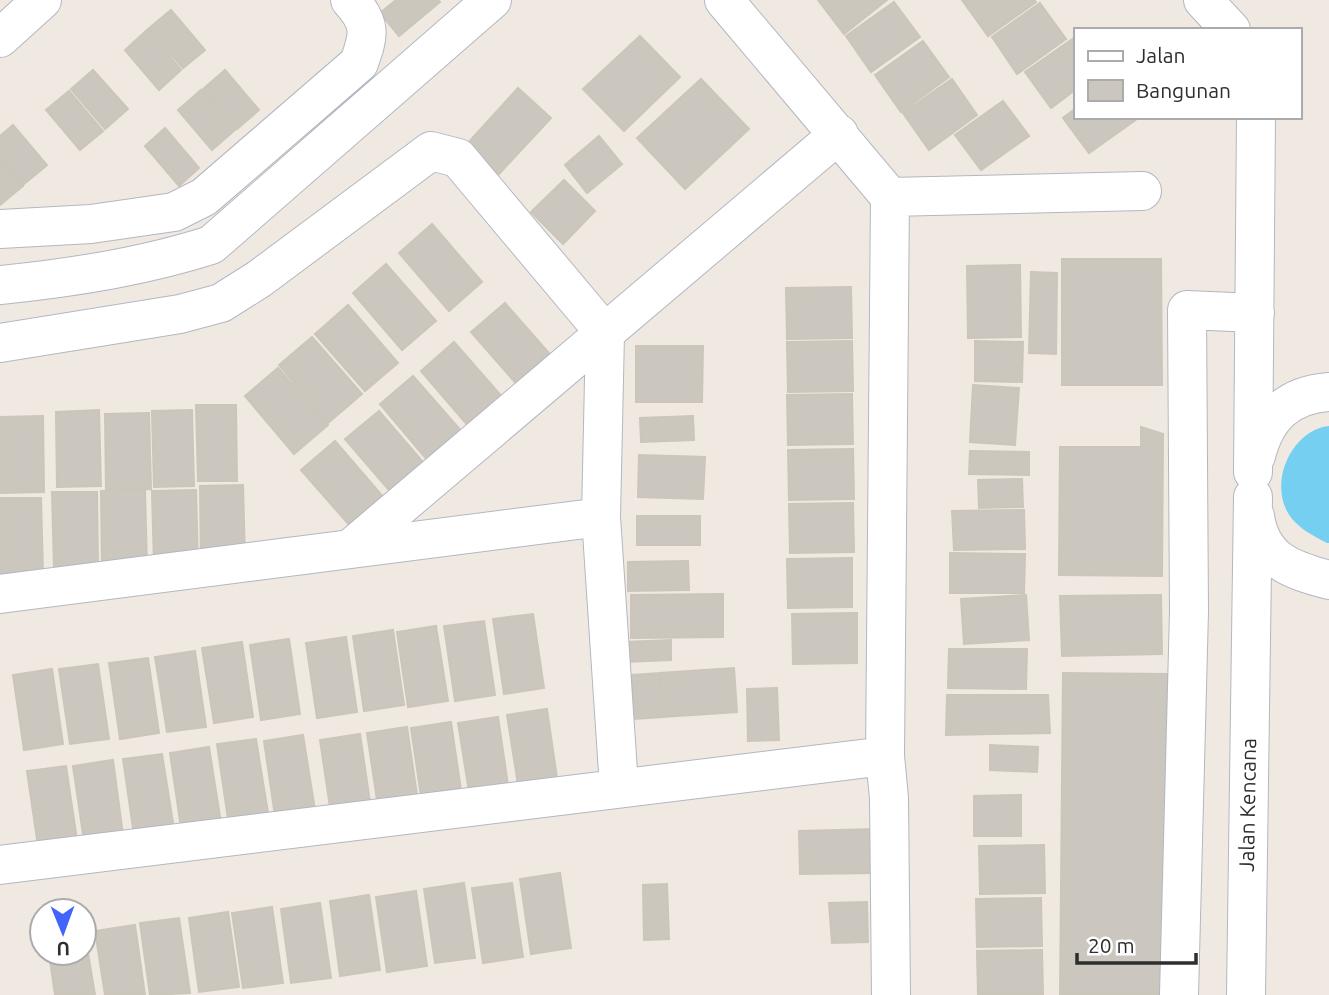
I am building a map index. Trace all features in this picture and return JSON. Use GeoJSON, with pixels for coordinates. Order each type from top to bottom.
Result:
{"type":"FeatureCollection","features":[{"type":"Feature","properties":{"kind":"street"},"geometry":{"type":"LineString","coordinates":[[0,38],[43,0]]}},
{"type":"Feature","properties":{"kind":"street"},"geometry":{"type":"LineString","coordinates":[[0,229],[91,224],[174,212],[204,197],[359,63],[369,35],[360,10],[350,0]]}},
{"type":"Feature","properties":{"kind":"street"},"geometry":{"type":"LineString","coordinates":[[0,285],[85,276],[164,260],[211,245],[492,0]]}},
{"type":"Feature","properties":{"kind":"street"},"geometry":{"type":"LineString","coordinates":[[724,0],[890,197],[885,756],[891,995]]}},
{"type":"Feature","properties":{"kind":"street"},"geometry":{"type":"LineString","coordinates":[[1203,0],[1229,28]]}},
{"type":"Feature","properties":{"kind":"street"},"geometry":{"type":"LineString","coordinates":[[1256,119],[1253,484],[1256,521],[1264,543],[1281,564],[1329,580]]}},
{"type":"Feature","properties":{"kind":"street"},"geometry":{"type":"LineString","coordinates":[[350,549],[839,134]]}},
{"type":"Feature","properties":{"kind":"street"},"geometry":{"type":"LineString","coordinates":[[0,343],[180,314],[221,303],[259,279],[431,151],[458,158],[605,333],[601,517],[619,787]]}},
{"type":"Feature","properties":{"kind":"street"},"geometry":{"type":"LineString","coordinates":[[890,197],[1142,191]]}},
{"type":"Feature","properties":{"kind":"street"},"geometry":{"type":"LineString","coordinates":[[1180,995],[1189,611],[1187,310],[1255,313]]}},
{"type":"Feature","properties":{"kind":"street"},"geometry":{"type":"LineString","coordinates":[[1253,484],[1258,451],[1275,415],[1288,403],[1306,394],[1329,392]]}},
{"type":"Feature","properties":{"kind":"street","name":"Jalan Kencana"},"geometry":{"type":"LineString","coordinates":[[1246,995],[1253,484]]}},
{"type":"Feature","properties":{"kind":"street"},"geometry":{"type":"LineString","coordinates":[[0,594],[601,517]]}},
{"type":"Feature","properties":{"kind":"street"},"geometry":{"type":"LineString","coordinates":[[1189,611],[1251,615]]}},
{"type":"Feature","properties":{"kind":"street"},"geometry":{"type":"LineString","coordinates":[[0,865],[885,756]]}},
{"type":"Feature","properties":{"kind":"water"},"geometry":{"type":"Polygon","coordinates":[[[1329,426],[1327,543],[1305,531],[1291,518],[1283,500],[1281,486],[1283,472],[1295,447],[1304,437],[1329,426]]]}},
{"type":"Feature","properties":{"kind":"building"},"geometry":{"type":"Polygon","coordinates":[[[396,0],[440,2],[399,36],[380,13],[396,0]]]}},
{"type":"Feature","properties":{"kind":"building"},"geometry":{"type":"Polygon","coordinates":[[[818,0],[887,0],[844,34],[818,0]]]}},
{"type":"Feature","properties":{"kind":"building"},"geometry":{"type":"Polygon","coordinates":[[[962,0],[1034,0],[1036,2],[988,36],[962,0]]]}},
{"type":"Feature","properties":{"kind":"building"},"geometry":{"type":"Polygon","coordinates":[[[894,2],[920,37],[871,72],[846,36],[894,2]]]}},
{"type":"Feature","properties":{"kind":"building"},"geometry":{"type":"Polygon","coordinates":[[[1040,3],[1066,39],[1017,74],[992,37],[1040,3]]]}},
{"type":"Feature","properties":{"kind":"building"},"geometry":{"type":"Polygon","coordinates":[[[171,10],[205,50],[183,68],[148,29],[171,10]]]}},
{"type":"Feature","properties":{"kind":"building"},"geometry":{"type":"Polygon","coordinates":[[[147,30],[181,70],[159,90],[125,50],[147,30]]]}},
{"type":"Feature","properties":{"kind":"building"},"geometry":{"type":"Polygon","coordinates":[[[640,36],[680,77],[624,131],[583,89],[640,36]]]}},
{"type":"Feature","properties":{"kind":"building"},"geometry":{"type":"Polygon","coordinates":[[[1074,38],[1074,91],[1051,108],[1025,72],[1074,38]]]}},
{"type":"Feature","properties":{"kind":"building"},"geometry":{"type":"Polygon","coordinates":[[[923,41],[949,77],[901,112],[875,75],[923,41]]]}},
{"type":"Feature","properties":{"kind":"building"},"geometry":{"type":"Polygon","coordinates":[[[93,70],[128,109],[105,129],[71,89],[93,70]]]}},
{"type":"Feature","properties":{"kind":"building"},"geometry":{"type":"Polygon","coordinates":[[[225,70],[259,110],[237,129],[203,89],[225,70]]]}},
{"type":"Feature","properties":{"kind":"building"},"geometry":{"type":"Polygon","coordinates":[[[701,79],[749,129],[685,189],[637,138],[701,79]]]}},
{"type":"Feature","properties":{"kind":"building"},"geometry":{"type":"Polygon","coordinates":[[[952,79],[977,115],[929,150],[903,113],[952,79]]]}},
{"type":"Feature","properties":{"kind":"building"},"geometry":{"type":"Polygon","coordinates":[[[518,88],[551,118],[499,174],[467,144],[518,88]]]}},
{"type":"Feature","properties":{"kind":"building"},"geometry":{"type":"Polygon","coordinates":[[[201,90],[235,130],[212,150],[178,110],[201,90]]]}},
{"type":"Feature","properties":{"kind":"building"},"geometry":{"type":"Polygon","coordinates":[[[69,91],[103,131],[80,150],[46,110],[69,91]]]}},
{"type":"Feature","properties":{"kind":"building"},"geometry":{"type":"Polygon","coordinates":[[[1003,101],[1029,136],[981,170],[955,135],[1003,101]]]}},
{"type":"Feature","properties":{"kind":"building"},"geometry":{"type":"Polygon","coordinates":[[[1074,110],[1074,119],[1137,119],[1089,153],[1063,118],[1074,110]]]}},
{"type":"Feature","properties":{"kind":"building"},"geometry":{"type":"Polygon","coordinates":[[[13,125],[47,165],[24,184],[0,156],[0,136],[13,125]]]}},
{"type":"Feature","properties":{"kind":"building"},"geometry":{"type":"Polygon","coordinates":[[[165,128],[199,168],[179,186],[145,146],[165,128]]]}},
{"type":"Feature","properties":{"kind":"building"},"geometry":{"type":"Polygon","coordinates":[[[599,136],[622,164],[587,193],[565,165],[599,136]]]}},
{"type":"Feature","properties":{"kind":"building"},"geometry":{"type":"Polygon","coordinates":[[[0,159],[23,186],[0,205],[0,159]]]}},
{"type":"Feature","properties":{"kind":"building"},"geometry":{"type":"Polygon","coordinates":[[[564,180],[595,211],[563,244],[531,212],[564,180]]]}},
{"type":"Feature","properties":{"kind":"building"},"geometry":{"type":"Polygon","coordinates":[[[432,224],[482,282],[449,311],[399,253],[432,224]]]}},
{"type":"Feature","properties":{"kind":"building"},"geometry":{"type":"Polygon","coordinates":[[[1062,259],[1161,259],[1162,385],[1062,385],[1062,259]]]}},
{"type":"Feature","properties":{"kind":"building"},"geometry":{"type":"Polygon","coordinates":[[[386,264],[436,321],[402,350],[353,293],[386,264]]]}},
{"type":"Feature","properties":{"kind":"building"},"geometry":{"type":"Polygon","coordinates":[[[1020,265],[1021,337],[968,338],[967,266],[1020,265]]]}},
{"type":"Feature","properties":{"kind":"building"},"geometry":{"type":"Polygon","coordinates":[[[1031,272],[1057,273],[1056,354],[1029,353],[1031,272]]]}},
{"type":"Feature","properties":{"kind":"building"},"geometry":{"type":"Polygon","coordinates":[[[851,287],[852,338],[787,339],[786,288],[851,287]]]}},
{"type":"Feature","properties":{"kind":"building"},"geometry":{"type":"Polygon","coordinates":[[[505,303],[555,360],[521,389],[471,332],[505,303]]]}},
{"type":"Feature","properties":{"kind":"building"},"geometry":{"type":"Polygon","coordinates":[[[348,305],[398,363],[365,391],[315,334],[348,305]]]}},
{"type":"Feature","properties":{"kind":"building"},"geometry":{"type":"Polygon","coordinates":[[[312,337],[362,394],[328,423],[279,365],[312,337]]]}},
{"type":"Feature","properties":{"kind":"building"},"geometry":{"type":"Polygon","coordinates":[[[852,341],[853,391],[788,392],[787,342],[852,341]]]}},
{"type":"Feature","properties":{"kind":"building"},"geometry":{"type":"Polygon","coordinates":[[[975,341],[1023,342],[1022,382],[975,381],[975,341]]]}},
{"type":"Feature","properties":{"kind":"building"},"geometry":{"type":"Polygon","coordinates":[[[454,342],[504,399],[470,428],[421,371],[454,342]]]}},
{"type":"Feature","properties":{"kind":"building"},"geometry":{"type":"Polygon","coordinates":[[[636,346],[703,346],[702,402],[636,402],[636,346]]]}},
{"type":"Feature","properties":{"kind":"building"},"geometry":{"type":"Polygon","coordinates":[[[278,368],[328,425],[294,454],[245,396],[278,368]]]}},
{"type":"Feature","properties":{"kind":"building"},"geometry":{"type":"Polygon","coordinates":[[[413,376],[463,433],[429,462],[380,404],[413,376]]]}},
{"type":"Feature","properties":{"kind":"building"},"geometry":{"type":"Polygon","coordinates":[[[973,385],[1019,388],[1015,445],[970,442],[973,385]]]}},
{"type":"Feature","properties":{"kind":"building"},"geometry":{"type":"Polygon","coordinates":[[[852,394],[853,444],[788,445],[787,395],[852,394]]]}},
{"type":"Feature","properties":{"kind":"building"},"geometry":{"type":"Polygon","coordinates":[[[196,405],[236,405],[237,481],[198,481],[196,405]]]}},
{"type":"Feature","properties":{"kind":"building"},"geometry":{"type":"Polygon","coordinates":[[[99,410],[101,486],[57,487],[56,412],[99,410]]]}},
{"type":"Feature","properties":{"kind":"building"},"geometry":{"type":"Polygon","coordinates":[[[192,410],[194,486],[154,487],[152,411],[192,410]]]}},
{"type":"Feature","properties":{"kind":"building"},"geometry":{"type":"Polygon","coordinates":[[[379,411],[428,468],[395,497],[345,439],[379,411]]]}},
{"type":"Feature","properties":{"kind":"building"},"geometry":{"type":"Polygon","coordinates":[[[149,413],[151,489],[106,490],[105,414],[149,413]]]}},
{"type":"Feature","properties":{"kind":"building"},"geometry":{"type":"Polygon","coordinates":[[[43,416],[44,492],[0,493],[0,417],[43,416]]]}},
{"type":"Feature","properties":{"kind":"building"},"geometry":{"type":"Polygon","coordinates":[[[693,416],[694,440],[641,442],[640,418],[693,416]]]}},
{"type":"Feature","properties":{"kind":"building"},"geometry":{"type":"Polygon","coordinates":[[[1141,427],[1163,434],[1162,576],[1059,575],[1060,447],[1141,447],[1141,427]]]}},
{"type":"Feature","properties":{"kind":"building"},"geometry":{"type":"Polygon","coordinates":[[[335,441],[384,498],[351,527],[301,470],[335,441]]]}},
{"type":"Feature","properties":{"kind":"building"},"geometry":{"type":"Polygon","coordinates":[[[853,449],[854,499],[789,500],[788,450],[853,449]]]}},
{"type":"Feature","properties":{"kind":"building"},"geometry":{"type":"Polygon","coordinates":[[[970,451],[1029,452],[1029,475],[969,474],[970,451]]]}},
{"type":"Feature","properties":{"kind":"building"},"geometry":{"type":"Polygon","coordinates":[[[639,455],[705,457],[703,499],[638,497],[639,455]]]}},
{"type":"Feature","properties":{"kind":"building"},"geometry":{"type":"Polygon","coordinates":[[[1022,479],[1023,507],[979,508],[978,480],[1022,479]]]}},
{"type":"Feature","properties":{"kind":"building"},"geometry":{"type":"Polygon","coordinates":[[[243,485],[245,560],[201,562],[200,486],[243,485]]]}},
{"type":"Feature","properties":{"kind":"building"},"geometry":{"type":"Polygon","coordinates":[[[196,490],[198,566],[154,566],[152,491],[196,490]]]}},
{"type":"Feature","properties":{"kind":"building"},"geometry":{"type":"Polygon","coordinates":[[[101,491],[145,491],[147,566],[102,567],[101,491]]]}},
{"type":"Feature","properties":{"kind":"building"},"geometry":{"type":"Polygon","coordinates":[[[52,492],[97,492],[98,567],[54,568],[52,492]]]}},
{"type":"Feature","properties":{"kind":"building"},"geometry":{"type":"Polygon","coordinates":[[[0,498],[41,498],[43,573],[0,574],[0,498]]]}},
{"type":"Feature","properties":{"kind":"building"},"geometry":{"type":"Polygon","coordinates":[[[853,503],[854,552],[790,553],[789,504],[853,503]]]}},
{"type":"Feature","properties":{"kind":"building"},"geometry":{"type":"Polygon","coordinates":[[[1024,510],[1025,549],[954,550],[952,511],[1024,510]]]}},
{"type":"Feature","properties":{"kind":"building"},"geometry":{"type":"Polygon","coordinates":[[[637,516],[700,516],[700,545],[637,545],[637,516]]]}},
{"type":"Feature","properties":{"kind":"building"},"geometry":{"type":"Polygon","coordinates":[[[950,553],[1025,554],[1024,593],[950,593],[950,553]]]}},
{"type":"Feature","properties":{"kind":"building"},"geometry":{"type":"Polygon","coordinates":[[[852,558],[852,607],[788,608],[787,559],[852,558]]]}},
{"type":"Feature","properties":{"kind":"building"},"geometry":{"type":"Polygon","coordinates":[[[688,561],[689,590],[628,591],[628,562],[688,561]]]}},
{"type":"Feature","properties":{"kind":"building"},"geometry":{"type":"Polygon","coordinates":[[[723,594],[723,637],[631,638],[631,595],[723,594]]]}},
{"type":"Feature","properties":{"kind":"building"},"geometry":{"type":"Polygon","coordinates":[[[1026,595],[1029,640],[964,644],[961,599],[1026,595]]]}},
{"type":"Feature","properties":{"kind":"building"},"geometry":{"type":"Polygon","coordinates":[[[1161,595],[1162,654],[1062,656],[1060,596],[1161,595]]]}},
{"type":"Feature","properties":{"kind":"building"},"geometry":{"type":"Polygon","coordinates":[[[857,613],[857,663],[793,664],[792,614],[857,613]]]}},
{"type":"Feature","properties":{"kind":"building"},"geometry":{"type":"Polygon","coordinates":[[[533,614],[544,688],[504,694],[493,619],[533,614]]]}},
{"type":"Feature","properties":{"kind":"building"},"geometry":{"type":"Polygon","coordinates":[[[484,621],[495,695],[455,701],[444,626],[484,621]]]}},
{"type":"Feature","properties":{"kind":"building"},"geometry":{"type":"Polygon","coordinates":[[[436,626],[448,701],[408,707],[397,632],[436,626]]]}},
{"type":"Feature","properties":{"kind":"building"},"geometry":{"type":"Polygon","coordinates":[[[393,630],[404,705],[364,711],[353,636],[393,630]]]}},
{"type":"Feature","properties":{"kind":"building"},"geometry":{"type":"Polygon","coordinates":[[[346,637],[357,712],[317,718],[306,643],[346,637]]]}},
{"type":"Feature","properties":{"kind":"building"},"geometry":{"type":"Polygon","coordinates":[[[289,639],[300,714],[261,720],[250,645],[289,639]]]}},
{"type":"Feature","properties":{"kind":"building"},"geometry":{"type":"Polygon","coordinates":[[[671,640],[671,660],[625,662],[625,642],[671,640]]]}},
{"type":"Feature","properties":{"kind":"building"},"geometry":{"type":"Polygon","coordinates":[[[242,642],[253,717],[214,723],[202,648],[242,642]]]}},
{"type":"Feature","properties":{"kind":"building"},"geometry":{"type":"Polygon","coordinates":[[[949,649],[1027,649],[1026,689],[948,688],[949,649]]]}},
{"type":"Feature","properties":{"kind":"building"},"geometry":{"type":"Polygon","coordinates":[[[195,651],[206,727],[167,732],[155,657],[195,651]]]}},
{"type":"Feature","properties":{"kind":"building"},"geometry":{"type":"Polygon","coordinates":[[[148,658],[159,733],[120,739],[109,663],[148,658]]]}},
{"type":"Feature","properties":{"kind":"building"},"geometry":{"type":"Polygon","coordinates":[[[98,664],[109,739],[70,744],[59,669],[98,664]]]}},
{"type":"Feature","properties":{"kind":"building"},"geometry":{"type":"Polygon","coordinates":[[[734,668],[737,712],[663,717],[660,673],[734,668]]]}},
{"type":"Feature","properties":{"kind":"building"},"geometry":{"type":"Polygon","coordinates":[[[52,669],[63,744],[24,750],[13,675],[52,669]]]}},
{"type":"Feature","properties":{"kind":"building"},"geometry":{"type":"Polygon","coordinates":[[[660,673],[663,717],[634,719],[632,675],[660,673]]]}},
{"type":"Feature","properties":{"kind":"building"},"geometry":{"type":"Polygon","coordinates":[[[1063,673],[1167,674],[1164,995],[1060,995],[1063,673]]]}},
{"type":"Feature","properties":{"kind":"building"},"geometry":{"type":"Polygon","coordinates":[[[777,688],[779,740],[748,741],[747,689],[777,688]]]}},
{"type":"Feature","properties":{"kind":"building"},"geometry":{"type":"Polygon","coordinates":[[[947,695],[1048,695],[1050,733],[946,735],[947,695]]]}},
{"type":"Feature","properties":{"kind":"building"},"geometry":{"type":"Polygon","coordinates":[[[547,709],[558,785],[519,791],[507,715],[547,709]]]}},
{"type":"Feature","properties":{"kind":"building"},"geometry":{"type":"Polygon","coordinates":[[[498,717],[509,792],[470,798],[458,723],[498,717]]]}},
{"type":"Feature","properties":{"kind":"building"},"geometry":{"type":"Polygon","coordinates":[[[451,722],[462,797],[422,803],[411,728],[451,722]]]}},
{"type":"Feature","properties":{"kind":"building"},"geometry":{"type":"Polygon","coordinates":[[[407,727],[418,802],[378,807],[367,733],[407,727]]]}},
{"type":"Feature","properties":{"kind":"building"},"geometry":{"type":"Polygon","coordinates":[[[360,734],[371,809],[331,814],[320,740],[360,734]]]}},
{"type":"Feature","properties":{"kind":"building"},"geometry":{"type":"Polygon","coordinates":[[[303,735],[315,810],[275,816],[264,741],[303,735]]]}},
{"type":"Feature","properties":{"kind":"building"},"geometry":{"type":"Polygon","coordinates":[[[256,739],[268,813],[228,819],[217,744],[256,739]]]}},
{"type":"Feature","properties":{"kind":"building"},"geometry":{"type":"Polygon","coordinates":[[[990,745],[1038,747],[1037,772],[990,770],[990,745]]]}},
{"type":"Feature","properties":{"kind":"building"},"geometry":{"type":"Polygon","coordinates":[[[209,747],[221,823],[181,828],[170,753],[209,747]]]}},
{"type":"Feature","properties":{"kind":"building"},"geometry":{"type":"Polygon","coordinates":[[[162,754],[174,829],[134,835],[123,759],[162,754]]]}},
{"type":"Feature","properties":{"kind":"building"},"geometry":{"type":"Polygon","coordinates":[[[113,760],[123,835],[84,841],[73,766],[113,760]]]}},
{"type":"Feature","properties":{"kind":"building"},"geometry":{"type":"Polygon","coordinates":[[[66,766],[77,840],[38,846],[27,771],[66,766]]]}},
{"type":"Feature","properties":{"kind":"building"},"geometry":{"type":"Polygon","coordinates":[[[1021,795],[1021,836],[974,836],[974,796],[1021,795]]]}},
{"type":"Feature","properties":{"kind":"building"},"geometry":{"type":"Polygon","coordinates":[[[876,829],[877,873],[800,874],[799,831],[876,829]]]}},
{"type":"Feature","properties":{"kind":"building"},"geometry":{"type":"Polygon","coordinates":[[[1044,845],[1045,893],[980,894],[979,846],[1044,845]]]}},
{"type":"Feature","properties":{"kind":"building"},"geometry":{"type":"Polygon","coordinates":[[[560,873],[571,948],[531,954],[520,879],[560,873]]]}},
{"type":"Feature","properties":{"kind":"building"},"geometry":{"type":"Polygon","coordinates":[[[464,883],[475,958],[435,963],[424,889],[464,883]]]}},
{"type":"Feature","properties":{"kind":"building"},"geometry":{"type":"Polygon","coordinates":[[[512,883],[523,957],[483,963],[472,888],[512,883]]]}},
{"type":"Feature","properties":{"kind":"building"},"geometry":{"type":"Polygon","coordinates":[[[667,884],[669,939],[644,940],[643,885],[667,884]]]}},
{"type":"Feature","properties":{"kind":"building"},"geometry":{"type":"Polygon","coordinates":[[[416,891],[427,966],[387,972],[376,897],[416,891]]]}},
{"type":"Feature","properties":{"kind":"building"},"geometry":{"type":"Polygon","coordinates":[[[369,895],[380,970],[340,976],[330,901],[369,895]]]}},
{"type":"Feature","properties":{"kind":"building"},"geometry":{"type":"Polygon","coordinates":[[[1041,898],[1042,946],[977,947],[976,899],[1041,898]]]}},
{"type":"Feature","properties":{"kind":"building"},"geometry":{"type":"Polygon","coordinates":[[[867,902],[868,942],[832,943],[829,903],[867,902]]]}},
{"type":"Feature","properties":{"kind":"building"},"geometry":{"type":"Polygon","coordinates":[[[320,903],[331,978],[291,983],[281,909],[320,903]]]}},
{"type":"Feature","properties":{"kind":"building"},"geometry":{"type":"Polygon","coordinates":[[[272,907],[283,983],[243,988],[232,913],[272,907]]]}},
{"type":"Feature","properties":{"kind":"building"},"geometry":{"type":"Polygon","coordinates":[[[228,912],[239,987],[199,992],[189,918],[228,912]]]}},
{"type":"Feature","properties":{"kind":"building"},"geometry":{"type":"Polygon","coordinates":[[[179,918],[190,993],[150,995],[140,923],[179,918]]]}},
{"type":"Feature","properties":{"kind":"building"},"geometry":{"type":"Polygon","coordinates":[[[135,925],[145,995],[105,995],[98,950],[98,931],[135,925]]]}},
{"type":"Feature","properties":{"kind":"building"},"geometry":{"type":"Polygon","coordinates":[[[1042,950],[1043,995],[978,995],[977,951],[1042,950]]]}},
{"type":"Feature","properties":{"kind":"building"},"geometry":{"type":"Polygon","coordinates":[[[51,967],[90,967],[95,995],[55,995],[51,967]]]}}]}
